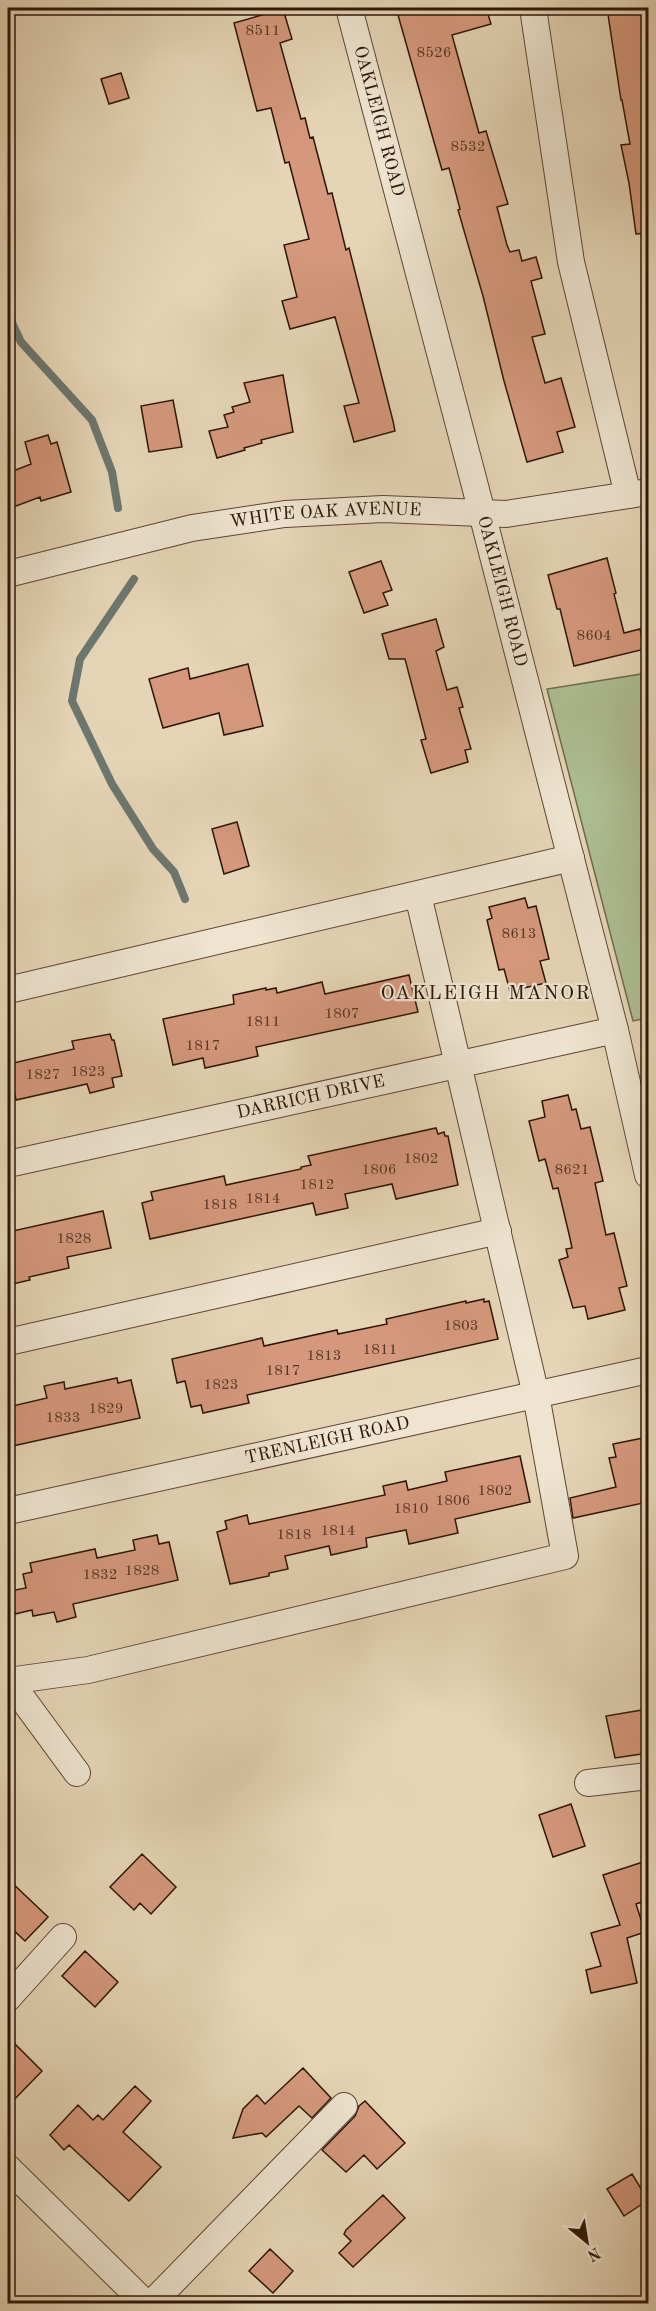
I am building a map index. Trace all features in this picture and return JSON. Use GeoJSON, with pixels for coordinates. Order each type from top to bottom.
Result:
{"type":"FeatureCollection","features":[{"type":"Feature","properties":{"kind":"street","name":"OAKLEIGH ROAD"},"geometry":{"type":"LineString","coordinates":[[348,8],[571,858],[615,1030],[648,1175]]}},
{"type":"Feature","properties":{"kind":"street"},"geometry":{"type":"LineString","coordinates":[[532,8],[571,262],[638,494]]}},
{"type":"Feature","properties":{"kind":"street","name":"WHITE OAK AVENUE"},"geometry":{"type":"LineString","coordinates":[[8,574],[192,528],[275,515],[383,509],[506,514],[638,494]]}},
{"type":"Feature","properties":{"kind":"street"},"geometry":{"type":"LineString","coordinates":[[8,990],[571,858]]}},
{"type":"Feature","properties":{"kind":"street"},"geometry":{"type":"LineString","coordinates":[[76,1773],[8,1680],[88,1670],[565,1556],[536,1395],[460,1065],[418,895]]}},
{"type":"Feature","properties":{"kind":"street","name":"DARRICH DRIVE"},"geometry":{"type":"LineString","coordinates":[[8,1164],[615,1030]]}},
{"type":"Feature","properties":{"kind":"street"},"geometry":{"type":"LineString","coordinates":[[8,1342],[498,1232]]}},
{"type":"Feature","properties":{"kind":"street","name":"TRENLEIGH ROAD"},"geometry":{"type":"LineString","coordinates":[[8,1511],[648,1370]]}},
{"type":"Feature","properties":{"kind":"street"},"geometry":{"type":"LineString","coordinates":[[588,1783],[648,1776]]}},
{"type":"Feature","properties":{"kind":"street"},"geometry":{"type":"LineString","coordinates":[[8,1998],[63,1937]]}},
{"type":"Feature","properties":{"kind":"street"},"geometry":{"type":"LineString","coordinates":[[151,2304],[344,2106]]}},
{"type":"Feature","properties":{"kind":"street"},"geometry":{"type":"LineString","coordinates":[[8,2168],[146,2304]]}},
{"type":"Feature","properties":{"kind":"green space"},"geometry":{"type":"Polygon","coordinates":[[[648,673],[648,1018],[633,1021],[547,689],[648,673]]]}},
{"type":"Feature","properties":{"kind":"building"},"geometry":{"type":"Polygon","coordinates":[[[396,8],[486,8],[491,24],[452,35],[479,133],[486,131],[508,204],[497,207],[507,245],[510,252],[519,250],[522,261],[536,257],[542,278],[531,281],[545,334],[532,337],[545,383],[561,378],[575,427],[557,432],[563,452],[527,462],[458,210],[460,209],[449,168],[442,170],[396,8]]]}},
{"type":"Feature","properties":{"kind":"building"},"geometry":{"type":"Polygon","coordinates":[[[607,8],[647,8],[648,233],[636,234],[621,145],[630,144],[607,8]]]}},
{"type":"Feature","properties":{"kind":"building"},"geometry":{"type":"Polygon","coordinates":[[[283,9],[292,39],[280,43],[301,119],[305,118],[310,138],[313,137],[328,194],[332,193],[346,250],[349,248],[395,431],[354,442],[344,406],[359,403],[335,317],[290,329],[282,301],[297,297],[284,245],[309,239],[289,162],[285,163],[271,108],[257,111],[234,23],[283,9]]]}},
{"type":"Feature","properties":{"kind":"building"},"geometry":{"type":"Polygon","coordinates":[[[121,73],[129,98],[109,104],[101,79],[121,73]]]}},
{"type":"Feature","properties":{"kind":"building"},"geometry":{"type":"Polygon","coordinates":[[[283,375],[293,432],[261,440],[262,443],[244,448],[245,450],[217,458],[209,431],[228,427],[224,415],[234,412],[232,407],[250,402],[244,383],[283,375]]]}},
{"type":"Feature","properties":{"kind":"building"},"geometry":{"type":"Polygon","coordinates":[[[173,400],[182,447],[149,452],[141,406],[173,400]]]}},
{"type":"Feature","properties":{"kind":"building"},"geometry":{"type":"Polygon","coordinates":[[[48,435],[51,444],[57,442],[71,492],[41,501],[40,497],[8,509],[8,473],[31,464],[25,442],[48,435]]]}},
{"type":"Feature","properties":{"kind":"building"},"geometry":{"type":"Polygon","coordinates":[[[607,558],[624,633],[640,629],[645,649],[574,666],[560,609],[557,609],[548,575],[607,558]]]}},
{"type":"Feature","properties":{"kind":"building"},"geometry":{"type":"Polygon","coordinates":[[[381,561],[392,590],[383,593],[388,605],[364,613],[349,572],[381,561]]]}},
{"type":"Feature","properties":{"kind":"building"},"geometry":{"type":"Polygon","coordinates":[[[436,619],[444,647],[436,651],[447,690],[457,687],[463,707],[459,708],[471,749],[465,750],[468,762],[431,773],[421,740],[426,739],[405,659],[389,659],[382,634],[436,619]]]}},
{"type":"Feature","properties":{"kind":"building"},"geometry":{"type":"Polygon","coordinates":[[[248,664],[263,726],[224,735],[219,713],[163,728],[149,679],[188,668],[190,679],[248,664]]]}},
{"type":"Feature","properties":{"kind":"building"},"geometry":{"type":"Polygon","coordinates":[[[237,822],[249,866],[224,874],[212,829],[237,822]]]}},
{"type":"Feature","properties":{"kind":"building"},"geometry":{"type":"Polygon","coordinates":[[[525,898],[528,908],[536,906],[542,930],[549,959],[540,961],[546,983],[510,991],[504,969],[499,970],[487,920],[492,918],[489,907],[525,898]]]}},
{"type":"Feature","properties":{"kind":"building"},"geometry":{"type":"Polygon","coordinates":[[[409,975],[418,1012],[256,1047],[258,1056],[205,1068],[203,1058],[173,1065],[163,1019],[234,1004],[233,995],[266,988],[266,990],[276,988],[277,993],[322,982],[325,994],[409,975]]]}},
{"type":"Feature","properties":{"kind":"building"},"geometry":{"type":"Polygon","coordinates":[[[110,1034],[114,1040],[122,1076],[112,1078],[114,1087],[90,1093],[87,1084],[16,1100],[9,1064],[74,1049],[72,1041],[110,1034]]]}},
{"type":"Feature","properties":{"kind":"building"},"geometry":{"type":"Polygon","coordinates":[[[568,1095],[572,1110],[576,1109],[581,1129],[590,1127],[603,1181],[595,1183],[606,1235],[614,1233],[627,1286],[619,1288],[625,1310],[588,1319],[585,1306],[573,1308],[559,1260],[568,1257],[566,1249],[572,1248],[569,1234],[558,1188],[553,1189],[545,1159],[539,1161],[529,1121],[545,1117],[542,1101],[568,1095]]]}},
{"type":"Feature","properties":{"kind":"building"},"geometry":{"type":"Polygon","coordinates":[[[436,1128],[438,1134],[444,1132],[445,1136],[448,1136],[458,1185],[396,1199],[392,1184],[345,1194],[348,1208],[316,1215],[313,1203],[150,1239],[142,1203],[153,1200],[151,1192],[224,1176],[226,1185],[301,1169],[301,1167],[311,1165],[308,1156],[436,1128]]]}},
{"type":"Feature","properties":{"kind":"building"},"geometry":{"type":"Polygon","coordinates":[[[103,1211],[111,1248],[67,1257],[69,1268],[29,1277],[30,1280],[8,1285],[8,1232],[103,1211]]]}},
{"type":"Feature","properties":{"kind":"building"},"geometry":{"type":"Polygon","coordinates":[[[484,1299],[484,1302],[489,1301],[498,1339],[247,1395],[249,1403],[203,1413],[201,1405],[191,1407],[185,1381],[177,1383],[172,1359],[262,1338],[264,1346],[337,1330],[338,1334],[387,1324],[386,1319],[484,1299]]]}},
{"type":"Feature","properties":{"kind":"building"},"geometry":{"type":"Polygon","coordinates":[[[117,1378],[118,1383],[131,1380],[140,1418],[8,1447],[8,1407],[47,1398],[44,1386],[64,1382],[65,1389],[117,1378]]]}},
{"type":"Feature","properties":{"kind":"building"},"geometry":{"type":"Polygon","coordinates":[[[648,1437],[648,1502],[573,1518],[570,1498],[616,1487],[609,1458],[616,1457],[613,1444],[648,1437]]]}},
{"type":"Feature","properties":{"kind":"building"},"geometry":{"type":"Polygon","coordinates":[[[520,1456],[530,1502],[455,1519],[458,1533],[409,1544],[406,1530],[366,1538],[367,1547],[331,1555],[329,1546],[285,1556],[288,1569],[269,1573],[269,1576],[230,1584],[217,1532],[227,1529],[225,1521],[247,1515],[249,1524],[385,1495],[383,1486],[406,1481],[408,1490],[447,1481],[445,1472],[520,1456]]]}},
{"type":"Feature","properties":{"kind":"building"},"geometry":{"type":"Polygon","coordinates":[[[157,1535],[159,1544],[169,1542],[178,1580],[73,1604],[76,1617],[57,1622],[54,1612],[33,1616],[32,1610],[15,1614],[10,1591],[26,1588],[23,1574],[32,1572],[30,1563],[95,1549],[97,1558],[135,1550],[133,1540],[157,1535]]]}},
{"type":"Feature","properties":{"kind":"building"},"geometry":{"type":"Polygon","coordinates":[[[648,1709],[648,1753],[615,1758],[606,1716],[648,1709]]]}},
{"type":"Feature","properties":{"kind":"building"},"geometry":{"type":"Polygon","coordinates":[[[571,1804],[585,1846],[553,1857],[539,1815],[571,1804]]]}},
{"type":"Feature","properties":{"kind":"building"},"geometry":{"type":"Polygon","coordinates":[[[142,1854],[176,1887],[151,1914],[140,1903],[134,1910],[110,1887],[142,1854]]]}},
{"type":"Feature","properties":{"kind":"building"},"geometry":{"type":"Polygon","coordinates":[[[643,1862],[648,1878],[648,1900],[636,1904],[645,1932],[627,1938],[637,1983],[591,1993],[586,1970],[601,1966],[591,1933],[620,1925],[603,1875],[643,1862]]]}},
{"type":"Feature","properties":{"kind":"building"},"geometry":{"type":"Polygon","coordinates":[[[8,1879],[48,1917],[25,1941],[8,1925],[8,1879]]]}},
{"type":"Feature","properties":{"kind":"building"},"geometry":{"type":"Polygon","coordinates":[[[85,1951],[118,1982],[95,2007],[62,1976],[85,1951]]]}},
{"type":"Feature","properties":{"kind":"building"},"geometry":{"type":"Polygon","coordinates":[[[8,2037],[42,2071],[8,2106],[8,2037]]]}},
{"type":"Feature","properties":{"kind":"building"},"geometry":{"type":"Polygon","coordinates":[[[303,2068],[331,2098],[312,2118],[299,2106],[266,2137],[262,2133],[233,2138],[243,2109],[257,2095],[265,2104],[303,2068]]]}},
{"type":"Feature","properties":{"kind":"building"},"geometry":{"type":"Polygon","coordinates":[[[135,2086],[151,2101],[123,2132],[161,2167],[129,2201],[69,2145],[64,2150],[50,2135],[78,2105],[93,2120],[98,2115],[103,2120],[135,2086]]]}},
{"type":"Feature","properties":{"kind":"building"},"geometry":{"type":"Polygon","coordinates":[[[365,2101],[405,2143],[377,2169],[364,2155],[346,2172],[322,2150],[355,2116],[359,2106],[365,2101]]]}},
{"type":"Feature","properties":{"kind":"building"},"geometry":{"type":"Polygon","coordinates":[[[632,2174],[648,2200],[624,2216],[607,2189],[632,2174]]]}},
{"type":"Feature","properties":{"kind":"building"},"geometry":{"type":"Polygon","coordinates":[[[383,2195],[405,2218],[353,2267],[339,2253],[351,2241],[344,2234],[383,2195]]]}},
{"type":"Feature","properties":{"kind":"building"},"geometry":{"type":"Polygon","coordinates":[[[270,2249],[293,2271],[273,2293],[249,2271],[270,2249]]]}},
{"type":"Feature","properties":{"kind":"waterway"},"geometry":{"type":"LineString","coordinates":[[8,314],[21,342],[92,420],[112,472],[118,508]]}},
{"type":"Feature","properties":{"kind":"waterway"},"geometry":{"type":"LineString","coordinates":[[134,579],[80,659],[72,701],[112,784],[153,849],[174,872],[185,899]]}},
{"type":"Feature","properties":{"kind":"district","name":"OAKLEIGH MANOR"},"geometry":{"type":"Point","coordinates":[486,994]}}]}
